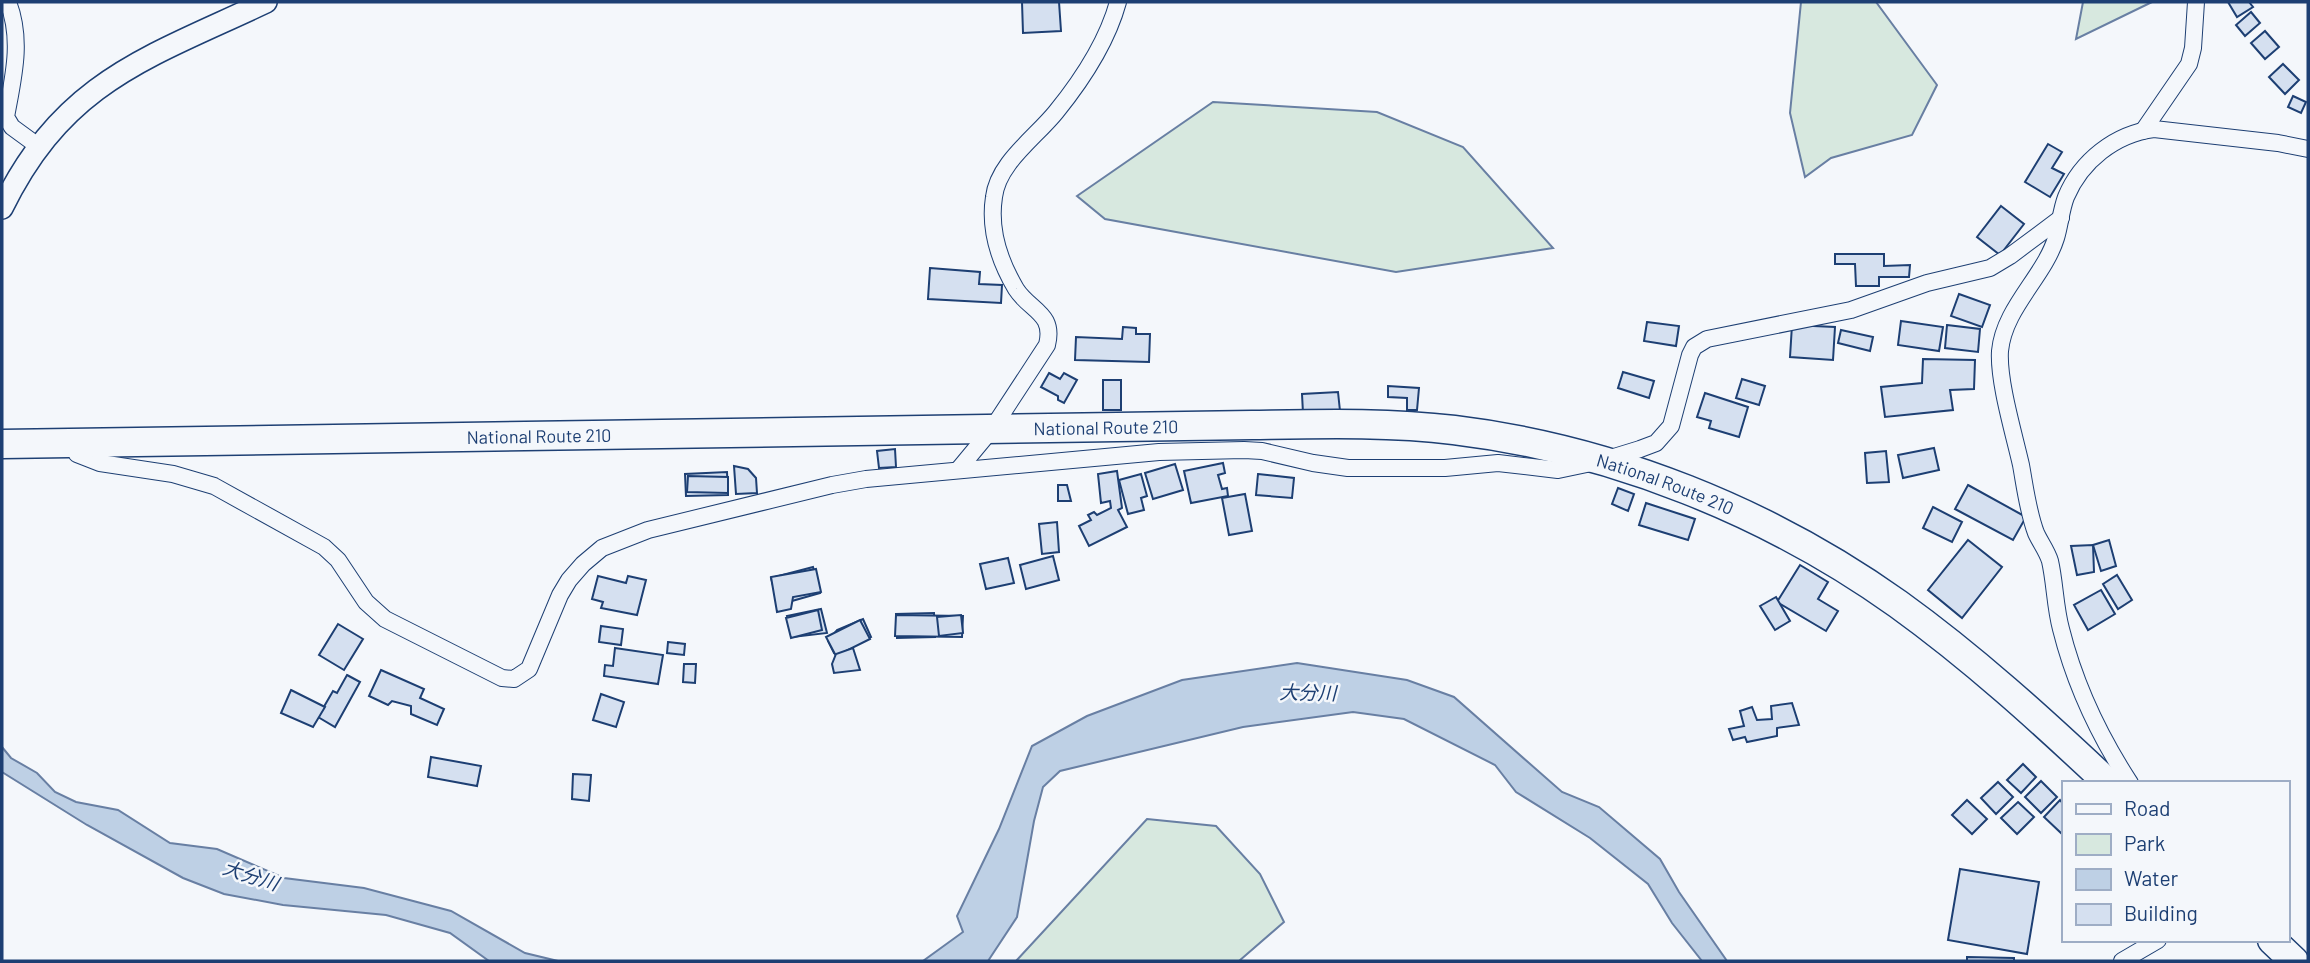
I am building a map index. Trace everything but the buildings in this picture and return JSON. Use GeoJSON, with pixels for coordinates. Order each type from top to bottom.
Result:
{"type":"FeatureCollection","features":[{"type":"Feature","properties":{"kind":"highway","name":"National Route 210"},"geometry":{"type":"LineString","coordinates":[[2,444],[1275,425],[1418,427],[1519,441],[1650,476],[1705,498],[1844,568],[1898,604],[1973,661],[2045,723],[2106,781]]}},
{"type":"Feature","properties":{"kind":"highway"},"geometry":{"type":"LineString","coordinates":[[2274,942],[2294,961]]}},
{"type":"Feature","properties":{"kind":"street"},"geometry":{"type":"LineString","coordinates":[[8,2],[15,24],[16,61],[6,117],[12,127],[38,146]]}},
{"type":"Feature","properties":{"kind":"street"},"geometry":{"type":"LineString","coordinates":[[2,208],[21,171],[38,146],[84,97],[121,71],[267,2]]}},
{"type":"Feature","properties":{"kind":"street"},"geometry":{"type":"LineString","coordinates":[[958,470],[992,429],[1047,345],[1049,331],[1042,315],[1015,287],[999,250],[992,222],[997,183],[1005,170],[1056,112],[1090,64],[1112,24],[1118,2]]}},
{"type":"Feature","properties":{"kind":"street"},"geometry":{"type":"LineString","coordinates":[[2143,131],[2189,64],[2193,48],[2196,2]]}},
{"type":"Feature","properties":{"kind":"street"},"geometry":{"type":"LineString","coordinates":[[2129,781],[2094,723],[2071,667],[2058,618],[2049,559],[2036,532],[2007,404],[2000,361],[2003,332],[2056,240],[2064,200],[2073,182],[2085,165],[2118,139],[2143,131],[2168,130],[2308,149]]}},
{"type":"Feature","properties":{"kind":"street"},"geometry":{"type":"LineString","coordinates":[[75,443],[77,454],[92,461],[173,474],[224,490],[324,547],[338,560],[366,602],[385,619],[508,679],[519,677],[529,668],[560,596],[577,570],[596,553],[648,530],[832,485],[958,470],[1159,452],[1244,450],[1348,468],[1445,468],[1498,463],[1558,470],[1601,461],[1656,443],[1664,435],[1671,426],[1690,355],[1699,342],[1725,334],[1851,310],[1927,283],[1990,268],[2061,218]]}},
{"type":"Feature","properties":{"kind":"street"},"geometry":{"type":"LineString","coordinates":[[2122,961],[2155,942]]}},
{"type":"Feature","properties":{"kind":"green space"},"geometry":{"type":"Polygon","coordinates":[[[1801,2],[1876,2],[1937,85],[1912,135],[1831,158],[1805,177],[1790,113],[1801,2]]]}},
{"type":"Feature","properties":{"kind":"green space"},"geometry":{"type":"Polygon","coordinates":[[[2083,2],[2152,2],[2076,39],[2083,2]]]}},
{"type":"Feature","properties":{"kind":"green space"},"geometry":{"type":"Polygon","coordinates":[[[1213,102],[1377,112],[1463,147],[1553,248],[1396,272],[1105,219],[1077,196],[1213,102]]]}},
{"type":"Feature","properties":{"kind":"green space"},"geometry":{"type":"Polygon","coordinates":[[[1147,819],[1216,826],[1260,874],[1284,922],[1239,961],[1016,961],[1147,819]]]}},
{"type":"Feature","properties":{"kind":"water","name":"大分川"},"geometry":{"type":"Polygon","coordinates":[[[1297,663],[1407,680],[1454,697],[1562,792],[1599,807],[1660,859],[1679,892],[1727,961],[1702,961],[1672,923],[1648,884],[1590,838],[1516,792],[1495,765],[1404,719],[1353,712],[1243,727],[1060,771],[1043,787],[1034,821],[1017,917],[988,961],[923,961],[963,932],[957,916],[999,829],[1032,746],[1087,716],[1182,680],[1297,663]]]}},
{"type":"Feature","properties":{"kind":"water","name":"大分川"},"geometry":{"type":"Polygon","coordinates":[[[2,747],[11,758],[37,773],[55,792],[76,802],[118,810],[170,843],[217,849],[284,878],[364,888],[451,911],[525,953],[558,961],[489,961],[450,933],[386,915],[283,905],[224,894],[183,878],[87,825],[2,772],[2,747]]]}}]}
